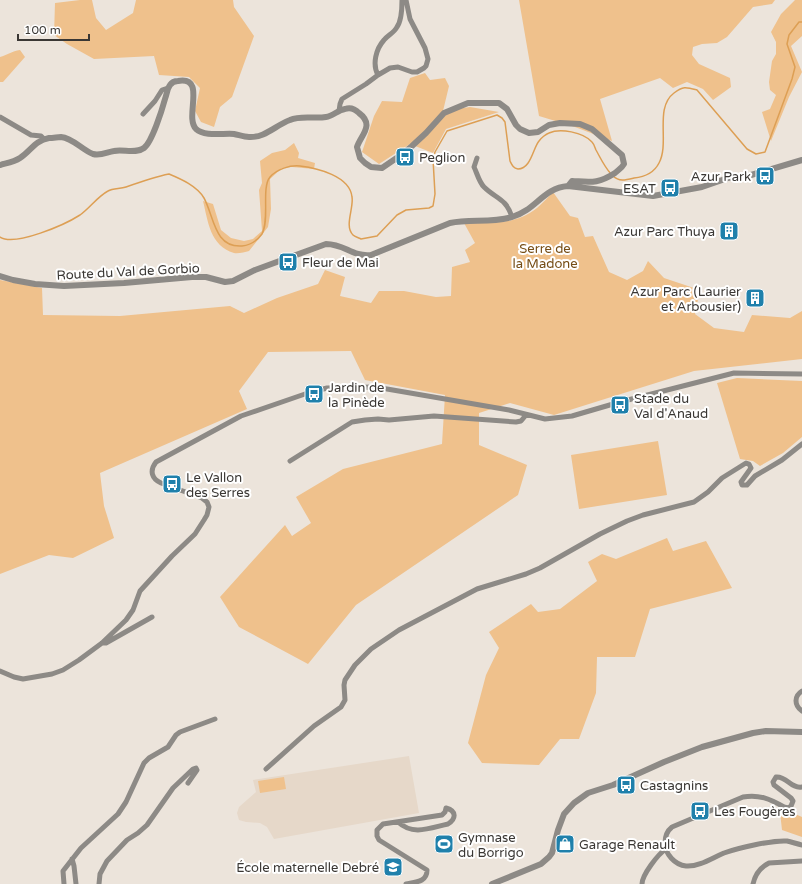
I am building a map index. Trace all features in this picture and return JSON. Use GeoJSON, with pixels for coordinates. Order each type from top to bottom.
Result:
{"type":"FeatureCollection","features":[{"type":"Feature","properties":{"kind":"street"},"geometry":{"type":"LineString","coordinates":[[378,75],[375,70],[376,54],[383,41],[398,26],[402,0]]}},
{"type":"Feature","properties":{"kind":"street"},"geometry":{"type":"LineString","coordinates":[[339,111],[342,98],[390,68],[398,67],[412,72],[417,72],[424,68],[428,59],[425,48],[410,19],[406,0]]}},
{"type":"Feature","properties":{"kind":"street"},"geometry":{"type":"LineString","coordinates":[[0,165],[19,158],[34,144],[44,139],[62,137],[92,153],[99,155],[114,151],[142,150],[147,146],[168,88],[172,83],[183,80],[189,82],[195,93],[192,112],[193,124],[195,128],[204,133],[233,134],[256,137],[263,135],[290,120],[297,118],[326,117],[339,111],[351,108],[362,115],[366,122],[367,128],[357,147],[358,153],[365,164],[376,168],[382,168],[403,154],[426,133],[444,113],[468,103],[504,105],[516,125],[520,129],[529,132],[538,132],[549,125],[560,123],[580,124],[592,129],[622,155],[624,164],[609,177],[597,182],[572,181],[568,186]]}},
{"type":"Feature","properties":{"kind":"street"},"geometry":{"type":"LineString","coordinates":[[144,114],[162,90],[168,88]]}},
{"type":"Feature","properties":{"kind":"street"},"geometry":{"type":"LineString","coordinates":[[0,116],[31,135],[41,136],[44,139]]}},
{"type":"Feature","properties":{"kind":"street"},"geometry":{"type":"LineString","coordinates":[[477,158],[474,167],[481,184],[485,189],[505,203],[512,217]]}},
{"type":"Feature","properties":{"kind":"street","name":"Route du Val de Gorbio"},"geometry":{"type":"LineString","coordinates":[[0,276],[22,282],[51,286],[124,283],[192,277],[206,277],[225,282],[233,281],[255,270],[326,244],[337,245],[353,253],[364,256],[371,255],[450,223],[460,221],[500,220],[512,217],[529,210],[552,190],[568,186],[654,196],[702,187],[728,178],[751,174],[802,160]]}},
{"type":"Feature","properties":{"kind":"street"},"geometry":{"type":"LineString","coordinates":[[0,671],[23,679],[52,674],[69,667],[102,643],[126,620],[133,610],[140,591],[172,556],[195,534],[209,511],[207,502],[202,498],[161,484],[155,480],[153,476],[153,466],[156,462],[241,416],[314,391],[335,387],[373,387],[509,410],[544,419],[572,416],[620,402],[734,373],[802,374]]}},
{"type":"Feature","properties":{"kind":"street"},"geometry":{"type":"LineString","coordinates":[[290,461],[352,422],[434,416],[516,422],[521,421],[526,414]]}},
{"type":"Feature","properties":{"kind":"street"},"geometry":{"type":"LineString","coordinates":[[266,769],[314,726],[341,707],[345,700],[345,680],[354,665],[371,649],[399,630],[477,588],[526,574],[540,568],[600,534],[627,521],[643,515],[694,502],[708,492],[722,478],[746,463],[749,464],[750,468],[741,482],[742,485],[747,486],[755,476],[782,460],[802,444]]}},
{"type":"Feature","properties":{"kind":"street"},"geometry":{"type":"LineString","coordinates":[[102,643],[106,643],[152,617]]}},
{"type":"Feature","properties":{"kind":"street"},"geometry":{"type":"LineString","coordinates":[[802,691],[798,694],[795,701],[798,708],[802,711]]}},
{"type":"Feature","properties":{"kind":"street"},"geometry":{"type":"LineString","coordinates":[[64,884],[63,871],[81,848],[118,814],[126,802],[144,763],[149,758],[168,747],[176,735],[180,732],[215,719]]}},
{"type":"Feature","properties":{"kind":"street"},"geometry":{"type":"LineString","coordinates":[[492,884],[541,864],[549,857],[552,853],[564,814],[574,803],[588,793],[613,785],[702,747],[753,733],[766,731],[802,732]]}},
{"type":"Feature","properties":{"kind":"street"},"geometry":{"type":"LineString","coordinates":[[99,884],[100,874],[107,862],[127,840],[147,825],[173,788],[193,769],[196,768],[197,770],[188,783]]}},
{"type":"Feature","properties":{"kind":"street"},"geometry":{"type":"LineString","coordinates":[[802,787],[795,787],[783,778],[776,777],[773,782],[774,786],[792,798],[793,801],[791,806],[788,808],[762,796],[743,797],[672,827],[668,830],[665,844],[666,849],[675,862],[686,866],[703,863],[724,853],[778,841],[789,841],[802,845]]}},
{"type":"Feature","properties":{"kind":"street"},"geometry":{"type":"LineString","coordinates":[[398,822],[401,825],[418,831],[452,822],[454,812],[451,809],[446,808],[442,815],[383,824],[377,830],[377,836],[383,843],[427,870],[426,877],[406,884]]}},
{"type":"Feature","properties":{"kind":"street"},"geometry":{"type":"LineString","coordinates":[[642,884],[643,876],[666,849]]}},
{"type":"Feature","properties":{"kind":"street"},"geometry":{"type":"LineString","coordinates":[[72,860],[76,884]]}},
{"type":"Feature","properties":{"kind":"street"},"geometry":{"type":"LineString","coordinates":[[753,884],[764,865],[769,863],[802,861]]}},
{"type":"Feature","properties":{"kind":"shaded area"},"geometry":{"type":"Polygon","coordinates":[[[409,756],[419,813],[274,839],[267,827],[260,823],[239,820],[237,813],[239,807],[256,792],[253,780],[409,756]]]}},
{"type":"Feature","properties":{"kind":"green space"},"geometry":{"type":"Polygon","coordinates":[[[92,0],[96,18],[106,30],[133,13],[136,0],[233,0],[234,7],[254,36],[232,97],[220,107],[214,127],[201,122],[195,111],[200,88],[189,77],[159,75],[154,56],[94,59],[54,35],[55,3],[92,0]]]}},
{"type":"Feature","properties":{"kind":"green space"},"geometry":{"type":"Polygon","coordinates":[[[519,0],[775,0],[772,4],[753,7],[727,37],[717,43],[702,44],[693,47],[692,55],[699,64],[730,78],[731,87],[713,100],[703,89],[687,82],[673,88],[660,78],[600,99],[612,141],[575,127],[539,116],[519,0]]]}},
{"type":"Feature","properties":{"kind":"green space"},"geometry":{"type":"Polygon","coordinates":[[[795,0],[802,0],[802,36],[791,46],[802,72],[789,97],[771,141],[762,112],[770,109],[776,95],[770,90],[769,82],[772,61],[776,54],[776,42],[771,32],[781,14],[795,0]]]}},
{"type":"Feature","properties":{"kind":"green space"},"geometry":{"type":"Polygon","coordinates":[[[20,50],[25,57],[3,82],[0,82],[0,57],[20,50]]]}},
{"type":"Feature","properties":{"kind":"green space"},"geometry":{"type":"Polygon","coordinates":[[[425,73],[430,80],[445,78],[449,86],[443,111],[470,107],[499,112],[446,129],[433,153],[410,144],[379,164],[362,152],[374,116],[382,101],[402,102],[410,78],[425,73]]]}},
{"type":"Feature","properties":{"kind":"green space"},"geometry":{"type":"Polygon","coordinates":[[[294,143],[299,153],[298,158],[315,163],[314,169],[292,167],[282,168],[270,179],[271,209],[268,227],[249,251],[234,253],[226,250],[215,239],[211,232],[203,201],[213,204],[221,230],[231,238],[244,241],[253,239],[262,231],[259,190],[262,183],[260,161],[272,153],[285,150],[294,143]]]}},
{"type":"Feature","properties":{"kind":"green space","name":"Serre de la Madone"},"geometry":{"type":"Polygon","coordinates":[[[553,192],[570,216],[578,218],[585,237],[593,236],[609,272],[627,280],[643,271],[648,261],[664,278],[700,290],[695,314],[714,328],[744,332],[752,315],[790,318],[802,311],[802,359],[694,371],[554,415],[510,403],[479,413],[479,445],[527,465],[518,495],[356,605],[308,664],[239,627],[220,597],[285,525],[292,536],[311,523],[296,497],[343,469],[442,444],[445,395],[365,380],[351,351],[268,352],[239,391],[247,409],[100,473],[104,506],[114,538],[73,558],[49,555],[0,574],[0,280],[42,288],[43,315],[120,316],[230,306],[244,313],[277,298],[318,284],[325,270],[345,277],[340,296],[371,303],[379,291],[404,291],[436,297],[451,296],[452,267],[470,262],[465,250],[475,243],[464,223],[502,222],[520,218],[537,208],[553,192]]]}},
{"type":"Feature","properties":{"kind":"green space"},"geometry":{"type":"Polygon","coordinates":[[[737,378],[802,381],[802,437],[783,453],[760,466],[753,461],[740,459],[717,383],[737,378]]]}},
{"type":"Feature","properties":{"kind":"green space"},"geometry":{"type":"Polygon","coordinates":[[[658,441],[667,495],[579,509],[571,455],[658,441]]]}},
{"type":"Feature","properties":{"kind":"green space"},"geometry":{"type":"Polygon","coordinates":[[[667,538],[673,551],[706,541],[732,588],[650,609],[635,657],[597,657],[596,693],[579,739],[560,739],[539,765],[482,763],[468,743],[486,675],[499,648],[489,632],[531,604],[538,612],[560,609],[597,581],[588,562],[602,554],[616,559],[667,538]]]}},
{"type":"Feature","properties":{"kind":"green space"},"geometry":{"type":"Polygon","coordinates":[[[284,777],[286,789],[260,793],[258,781],[284,777]]]}},
{"type":"Feature","properties":{"kind":"green space"},"geometry":{"type":"Polygon","coordinates":[[[780,812],[793,813],[802,817],[802,837],[782,830],[780,812]]]}},
{"type":"Feature","properties":{"kind":"waterway"},"geometry":{"type":"LineString","coordinates":[[613,176],[623,180],[638,177],[648,174],[657,166],[662,155],[663,116],[665,107],[668,99],[674,93],[685,88],[697,90],[747,149],[756,154],[765,152],[795,67],[787,44],[789,35],[799,22],[802,22]]}},
{"type":"Feature","properties":{"kind":"waterway"},"geometry":{"type":"LineString","coordinates":[[0,237],[17,239],[52,229],[80,215],[100,196],[110,190],[124,188],[152,178],[169,174],[188,183],[201,194],[207,205],[216,230],[226,242],[233,245],[242,246],[251,244],[262,234],[264,228],[267,182],[273,174],[280,170],[296,166],[323,171],[339,178],[350,190],[352,197],[349,222],[350,231],[354,236],[361,239],[377,236],[397,215],[406,210],[429,208],[433,206],[435,194],[433,159],[435,152],[447,131],[497,115],[505,122],[510,161],[515,168],[518,169],[526,166],[537,144],[545,135],[565,131],[577,133],[592,142],[606,168],[611,174]]}},
{"type":"Feature","properties":{"kind":"place","name":"Peglion"},"geometry":{"type":"Point","coordinates":[405,157]}},
{"type":"Feature","properties":{"kind":"place","name":"Azur Park"},"geometry":{"type":"Point","coordinates":[765,176]}},
{"type":"Feature","properties":{"kind":"place","name":"ESAT"},"geometry":{"type":"Point","coordinates":[670,188]}},
{"type":"Feature","properties":{"kind":"place","name":"Azur Parc Thuya"},"geometry":{"type":"Point","coordinates":[729,231]}},
{"type":"Feature","properties":{"kind":"place","name":"Fleur de Mai"},"geometry":{"type":"Point","coordinates":[288,262]}},
{"type":"Feature","properties":{"kind":"place","name":"Azur Parc (Laurier et Arbousier)"},"geometry":{"type":"Point","coordinates":[755,298]}},
{"type":"Feature","properties":{"kind":"place","name":"Jardin de la Pinède"},"geometry":{"type":"Point","coordinates":[314,394]}},
{"type":"Feature","properties":{"kind":"place","name":"Stade du Val d'Anaud"},"geometry":{"type":"Point","coordinates":[620,405]}},
{"type":"Feature","properties":{"kind":"place","name":"Le Vallon des Serres"},"geometry":{"type":"Point","coordinates":[172,484]}},
{"type":"Feature","properties":{"kind":"place","name":"Castagnins"},"geometry":{"type":"Point","coordinates":[626,785]}},
{"type":"Feature","properties":{"kind":"place","name":"Les Fougères"},"geometry":{"type":"Point","coordinates":[700,811]}},
{"type":"Feature","properties":{"kind":"place","name":"Gymnase du Borrigo"},"geometry":{"type":"Point","coordinates":[444,844]}},
{"type":"Feature","properties":{"kind":"place","name":"Garage Renault"},"geometry":{"type":"Point","coordinates":[565,844]}},
{"type":"Feature","properties":{"kind":"place","name":"École maternelle Debré"},"geometry":{"type":"Point","coordinates":[393,867]}}]}
